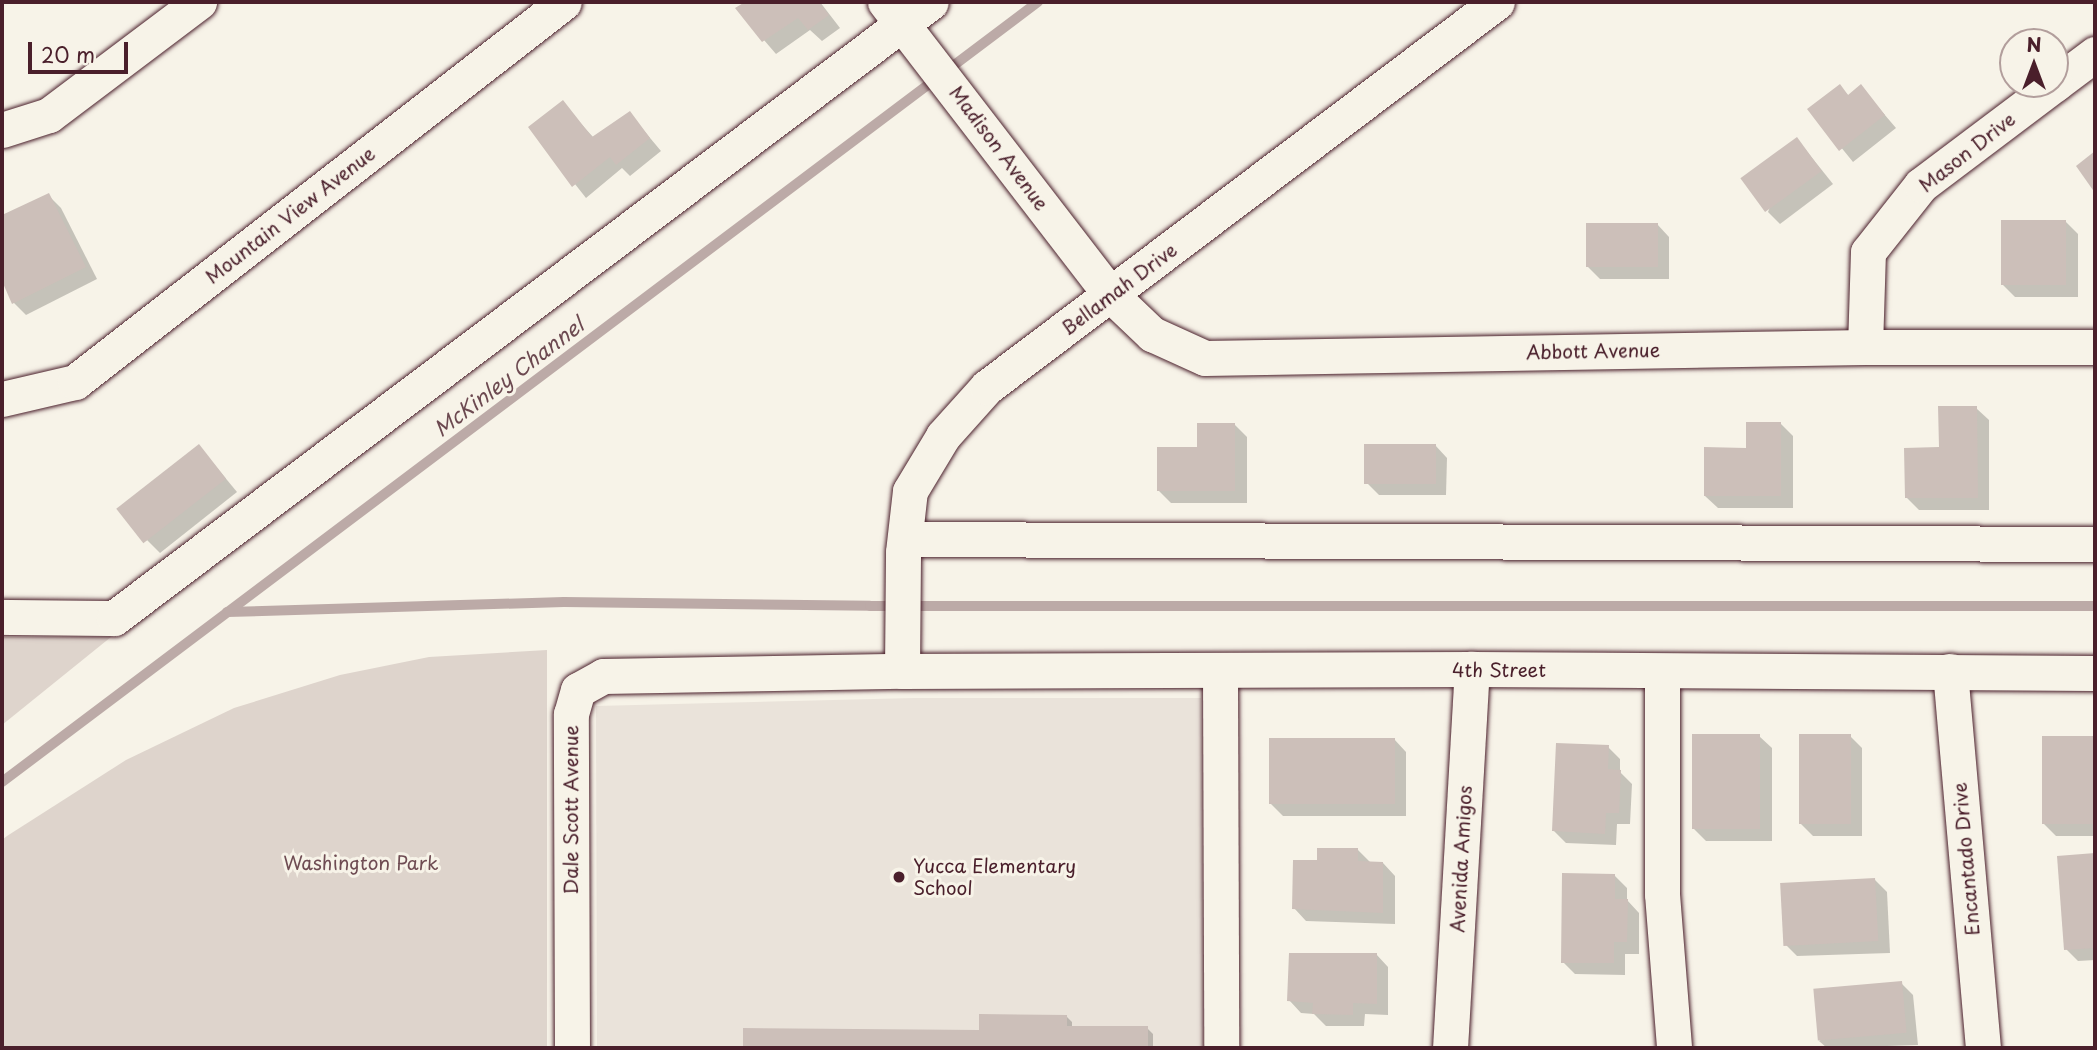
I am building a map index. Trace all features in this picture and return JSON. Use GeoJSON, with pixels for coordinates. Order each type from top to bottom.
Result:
{"type":"FeatureCollection","features":[{"type":"Feature","properties":{"kind":"street"},"geometry":{"type":"LineString","coordinates":[[2,130],[49,115],[199,2]]}},
{"type":"Feature","properties":{"kind":"street","name":"Mountain View Avenue"},"geometry":{"type":"LineString","coordinates":[[2,399],[75,382],[564,2]]}},
{"type":"Feature","properties":{"kind":"street"},"geometry":{"type":"LineString","coordinates":[[2,617],[114,618],[894,12],[931,2]]}},
{"type":"Feature","properties":{"kind":"street","name":"Bellamah Drive"},"geometry":{"type":"LineString","coordinates":[[902,671],[904,545],[910,491],[943,436],[988,387],[1497,2]]}},
{"type":"Feature","properties":{"kind":"street","name":"Madison Avenue"},"geometry":{"type":"LineString","coordinates":[[894,12],[991,135],[1111,295]]}},
{"type":"Feature","properties":{"kind":"street","name":"Mason Drive"},"geometry":{"type":"LineString","coordinates":[[2069,74],[2095,54]]}},
{"type":"Feature","properties":{"kind":"street","name":"Mason Drive"},"geometry":{"type":"LineString","coordinates":[[1866,346],[1868,252],[1921,185],[2036,98]]}},
{"type":"Feature","properties":{"kind":"street","name":"Abbott Avenue"},"geometry":{"type":"LineString","coordinates":[[1111,295],[1152,334],[1205,358],[1866,346],[2095,347]]}},
{"type":"Feature","properties":{"kind":"street"},"geometry":{"type":"LineString","coordinates":[[904,545],[2095,544]]}},
{"type":"Feature","properties":{"kind":"street","name":"4th Street"},"geometry":{"type":"LineString","coordinates":[[902,671],[1220,672],[1472,669],[2095,673]]}},
{"type":"Feature","properties":{"kind":"street","name":"Avenida Amigos"},"geometry":{"type":"LineString","coordinates":[[1450,1048],[1472,669]]}},
{"type":"Feature","properties":{"kind":"street","name":"Dale Scott Avenue"},"geometry":{"type":"LineString","coordinates":[[572,1048],[570,714],[578,690],[603,676],[902,671]]}},
{"type":"Feature","properties":{"kind":"street","name":"Encantado Drive"},"geometry":{"type":"LineString","coordinates":[[1950,671],[1983,1048]]}},
{"type":"Feature","properties":{"kind":"street"},"geometry":{"type":"LineString","coordinates":[[1220,672],[1221,1048]]}},
{"type":"Feature","properties":{"kind":"street"},"geometry":{"type":"LineString","coordinates":[[1662,672],[1662,894],[1674,1048]]}},
{"type":"Feature","properties":{"kind":"shaded area","name":"Yucca Elementary School"},"geometry":{"type":"Polygon","coordinates":[[[914,698],[1201,698],[1203,1048],[597,1048],[596,706],[914,698]]]}},
{"type":"Feature","properties":{"kind":"green space"},"geometry":{"type":"Polygon","coordinates":[[[2,637],[111,637],[2,725],[2,637]]]}},
{"type":"Feature","properties":{"kind":"green space","name":"Washington Park"},"geometry":{"type":"Polygon","coordinates":[[[547,650],[547,1048],[2,1048],[2,840],[7,836],[126,760],[234,708],[340,675],[429,657],[547,650]]]}},
{"type":"Feature","properties":{"kind":"building"},"geometry":{"type":"Polygon","coordinates":[[[745,2],[819,2],[829,15],[808,30],[798,18],[762,42],[735,8],[745,2]]]}},
{"type":"Feature","properties":{"kind":"building"},"geometry":{"type":"Polygon","coordinates":[[[1840,84],[1848,95],[1861,84],[1885,115],[1839,151],[1807,109],[1840,84]]]}},
{"type":"Feature","properties":{"kind":"building"},"geometry":{"type":"Polygon","coordinates":[[[563,100],[592,137],[630,111],[650,138],[616,165],[610,157],[572,187],[528,127],[563,100]]]}},
{"type":"Feature","properties":{"kind":"building"},"geometry":{"type":"Polygon","coordinates":[[[1797,137],[1822,171],[1765,212],[1740,178],[1797,137]]]}},
{"type":"Feature","properties":{"kind":"building"},"geometry":{"type":"Polygon","coordinates":[[[2095,151],[2095,193],[2076,166],[2095,151]]]}},
{"type":"Feature","properties":{"kind":"building"},"geometry":{"type":"Polygon","coordinates":[[[49,193],[86,267],[12,304],[2,281],[2,215],[49,193]]]}},
{"type":"Feature","properties":{"kind":"building"},"geometry":{"type":"Polygon","coordinates":[[[2001,220],[2066,220],[2066,285],[2001,285],[2001,220]]]}},
{"type":"Feature","properties":{"kind":"building"},"geometry":{"type":"Polygon","coordinates":[[[1586,223],[1658,223],[1658,267],[1586,267],[1586,223]]]}},
{"type":"Feature","properties":{"kind":"building"},"geometry":{"type":"Polygon","coordinates":[[[1938,406],[1977,406],[1978,498],[1905,498],[1904,448],[1939,447],[1938,406]]]}},
{"type":"Feature","properties":{"kind":"building"},"geometry":{"type":"Polygon","coordinates":[[[1746,422],[1781,422],[1781,496],[1704,496],[1704,447],[1746,448],[1746,422]]]}},
{"type":"Feature","properties":{"kind":"building"},"geometry":{"type":"Polygon","coordinates":[[[1197,423],[1235,423],[1235,491],[1157,491],[1157,447],[1197,447],[1197,423]]]}},
{"type":"Feature","properties":{"kind":"building"},"geometry":{"type":"Polygon","coordinates":[[[199,444],[226,479],[143,543],[116,509],[199,444]]]}},
{"type":"Feature","properties":{"kind":"building"},"geometry":{"type":"Polygon","coordinates":[[[1364,444],[1436,444],[1436,484],[1364,484],[1364,444]]]}},
{"type":"Feature","properties":{"kind":"building"},"geometry":{"type":"Polygon","coordinates":[[[1692,734],[1760,734],[1760,829],[1692,829],[1692,734]]]}},
{"type":"Feature","properties":{"kind":"building"},"geometry":{"type":"Polygon","coordinates":[[[1799,734],[1851,734],[1851,824],[1799,824],[1799,734]]]}},
{"type":"Feature","properties":{"kind":"building"},"geometry":{"type":"Polygon","coordinates":[[[2042,736],[2095,736],[2095,824],[2042,824],[2042,736]]]}},
{"type":"Feature","properties":{"kind":"building"},"geometry":{"type":"Polygon","coordinates":[[[1269,738],[1395,738],[1395,804],[1269,804],[1269,738]]]}},
{"type":"Feature","properties":{"kind":"building"},"geometry":{"type":"Polygon","coordinates":[[[1556,743],[1609,745],[1608,769],[1621,770],[1619,813],[1606,813],[1605,834],[1552,831],[1556,743]]]}},
{"type":"Feature","properties":{"kind":"building"},"geometry":{"type":"Polygon","coordinates":[[[1317,848],[1358,848],[1358,861],[1383,862],[1383,913],[1292,909],[1293,860],[1317,860],[1317,848]]]}},
{"type":"Feature","properties":{"kind":"building"},"geometry":{"type":"Polygon","coordinates":[[[2095,853],[2095,948],[2064,950],[2057,856],[2095,853]]]}},
{"type":"Feature","properties":{"kind":"building"},"geometry":{"type":"Polygon","coordinates":[[[1562,873],[1615,874],[1615,899],[1628,899],[1627,942],[1614,942],[1614,963],[1561,963],[1562,873]]]}},
{"type":"Feature","properties":{"kind":"building"},"geometry":{"type":"Polygon","coordinates":[[[1875,878],[1878,941],[1783,946],[1780,883],[1875,878]]]}},
{"type":"Feature","properties":{"kind":"building"},"geometry":{"type":"Polygon","coordinates":[[[1289,953],[1377,953],[1377,1004],[1353,1003],[1353,1015],[1312,1014],[1313,1003],[1287,1001],[1289,953]]]}},
{"type":"Feature","properties":{"kind":"building"},"geometry":{"type":"Polygon","coordinates":[[[1902,981],[1907,1033],[1818,1041],[1813,989],[1902,981]]]}},
{"type":"Feature","properties":{"kind":"building"},"geometry":{"type":"Polygon","coordinates":[[[979,1014],[1067,1015],[1067,1026],[1148,1026],[1148,1048],[743,1048],[743,1028],[979,1030],[979,1014]]]}},
{"type":"Feature","properties":{"kind":"waterway","name":"McKinley Channel"},"geometry":{"type":"LineString","coordinates":[[2,782],[1038,2]]}},
{"type":"Feature","properties":{"kind":"waterway"},"geometry":{"type":"LineString","coordinates":[[227,612],[564,602],[870,606],[2095,606]]}},
{"type":"Feature","properties":{"kind":"place","name":"Yucca Elementary School"},"geometry":{"type":"Point","coordinates":[899,877]}}]}
